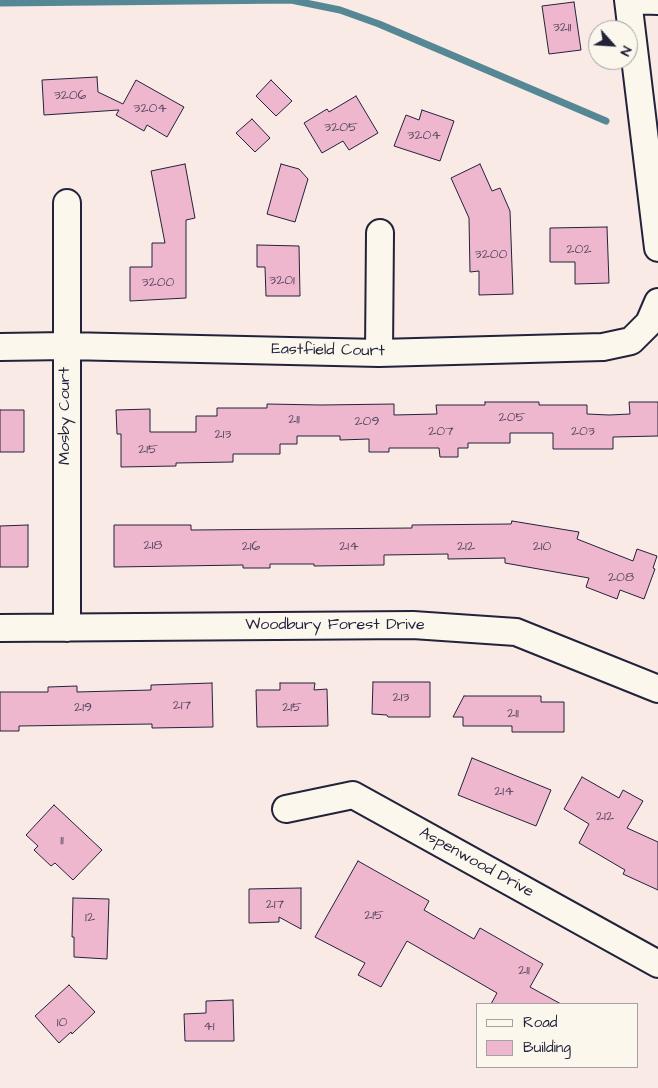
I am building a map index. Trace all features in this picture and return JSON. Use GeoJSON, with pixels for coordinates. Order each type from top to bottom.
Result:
{"type":"FeatureCollection","features":[{"type":"Feature","properties":{"kind":"street"},"geometry":{"type":"LineString","coordinates":[[658,1],[628,0],[658,248]]}},
{"type":"Feature","properties":{"kind":"street","name":"Mosby Court"},"geometry":{"type":"LineString","coordinates":[[67,204],[67,628]]}},
{"type":"Feature","properties":{"kind":"street"},"geometry":{"type":"LineString","coordinates":[[379,353],[380,233]]}},
{"type":"Feature","properties":{"kind":"street","name":"Eastfield Court"},"geometry":{"type":"LineString","coordinates":[[0,347],[66,346],[379,353],[603,347],[631,341],[654,313]]}},
{"type":"Feature","properties":{"kind":"street","name":"Woodbury Forest Drive"},"geometry":{"type":"LineString","coordinates":[[0,628],[414,625],[516,632],[658,689]]}},
{"type":"Feature","properties":{"kind":"street","name":"Aspenwood Drive"},"geometry":{"type":"LineString","coordinates":[[286,809],[353,795],[658,964]]}},
{"type":"Feature","properties":{"kind":"building"},"geometry":{"type":"Polygon","coordinates":[[[574,2],[581,50],[549,54],[542,6],[574,2]]]}},
{"type":"Feature","properties":{"kind":"building"},"geometry":{"type":"Polygon","coordinates":[[[97,77],[98,92],[123,104],[136,80],[184,107],[167,137],[147,125],[144,131],[116,115],[119,110],[44,115],[42,80],[97,77]]]}},
{"type":"Feature","properties":{"kind":"building"},"geometry":{"type":"Polygon","coordinates":[[[271,80],[292,101],[276,116],[256,96],[271,80]]]}},
{"type":"Feature","properties":{"kind":"building"},"geometry":{"type":"Polygon","coordinates":[[[356,96],[378,133],[349,150],[343,141],[322,153],[304,123],[327,109],[329,112],[356,96]]]}},
{"type":"Feature","properties":{"kind":"building"},"geometry":{"type":"Polygon","coordinates":[[[422,110],[454,121],[440,161],[394,146],[406,115],[419,120],[422,110]]]}},
{"type":"Feature","properties":{"kind":"building"},"geometry":{"type":"Polygon","coordinates":[[[252,119],[270,138],[255,152],[236,133],[252,119]]]}},
{"type":"Feature","properties":{"kind":"building"},"geometry":{"type":"Polygon","coordinates":[[[185,164],[195,218],[186,220],[186,298],[130,301],[130,267],[152,267],[152,243],[165,243],[151,171],[185,164]]]}},
{"type":"Feature","properties":{"kind":"building"},"geometry":{"type":"Polygon","coordinates":[[[281,164],[299,169],[308,179],[295,222],[267,214],[281,164]]]}},
{"type":"Feature","properties":{"kind":"building"},"geometry":{"type":"Polygon","coordinates":[[[480,164],[492,191],[500,188],[510,211],[513,294],[479,295],[479,271],[470,272],[469,218],[451,178],[480,164]]]}},
{"type":"Feature","properties":{"kind":"building"},"geometry":{"type":"Polygon","coordinates":[[[607,227],[609,283],[575,284],[575,262],[550,262],[550,228],[607,227]]]}},
{"type":"Feature","properties":{"kind":"building"},"geometry":{"type":"Polygon","coordinates":[[[257,245],[299,246],[300,296],[266,296],[265,267],[257,267],[257,245]]]}},
{"type":"Feature","properties":{"kind":"building"},"geometry":{"type":"Polygon","coordinates":[[[485,402],[539,402],[539,405],[587,405],[587,414],[609,415],[630,414],[629,402],[658,402],[658,436],[613,437],[613,449],[553,449],[553,433],[510,433],[510,443],[468,443],[468,448],[458,448],[458,457],[440,457],[439,448],[389,448],[389,452],[369,452],[369,439],[340,440],[340,436],[297,436],[297,444],[280,444],[280,454],[233,454],[233,462],[176,463],[176,466],[121,467],[121,434],[117,434],[116,410],[150,409],[150,432],[196,432],[196,416],[217,416],[217,408],[267,408],[267,404],[394,404],[394,415],[437,414],[436,405],[485,405],[485,402]]]}},
{"type":"Feature","properties":{"kind":"building"},"geometry":{"type":"Polygon","coordinates":[[[0,410],[24,410],[24,452],[0,452],[0,410]]]}},
{"type":"Feature","properties":{"kind":"building"},"geometry":{"type":"Polygon","coordinates":[[[512,521],[579,532],[577,539],[633,561],[637,549],[657,556],[653,568],[655,569],[644,599],[620,590],[617,599],[586,587],[589,578],[505,563],[505,558],[448,559],[448,554],[384,555],[384,565],[314,566],[314,564],[270,564],[270,568],[243,568],[243,565],[114,567],[114,525],[191,525],[191,530],[412,528],[412,525],[511,524],[512,521]]]}},
{"type":"Feature","properties":{"kind":"building"},"geometry":{"type":"Polygon","coordinates":[[[28,525],[28,567],[0,567],[0,526],[28,525]]]}},
{"type":"Feature","properties":{"kind":"building"},"geometry":{"type":"Polygon","coordinates":[[[373,682],[430,682],[430,717],[388,717],[387,715],[372,714],[373,682]]]}},
{"type":"Feature","properties":{"kind":"building"},"geometry":{"type":"Polygon","coordinates":[[[212,683],[213,727],[152,728],[152,724],[19,726],[19,731],[0,731],[0,692],[48,692],[48,687],[77,686],[77,692],[151,690],[151,685],[212,683]]]}},
{"type":"Feature","properties":{"kind":"building"},"geometry":{"type":"Polygon","coordinates":[[[280,683],[315,683],[314,690],[327,689],[328,726],[257,727],[256,690],[280,690],[280,683]]]}},
{"type":"Feature","properties":{"kind":"building"},"geometry":{"type":"Polygon","coordinates":[[[464,696],[541,696],[541,702],[564,702],[564,732],[512,732],[512,726],[463,726],[463,717],[453,717],[464,696]]]}},
{"type":"Feature","properties":{"kind":"building"},"geometry":{"type":"Polygon","coordinates":[[[472,758],[551,790],[536,826],[458,795],[472,758]]]}},
{"type":"Feature","properties":{"kind":"building"},"geometry":{"type":"Polygon","coordinates":[[[582,777],[619,798],[623,790],[643,801],[627,828],[658,842],[658,890],[623,874],[625,870],[579,843],[589,824],[564,809],[582,777]]]}},
{"type":"Feature","properties":{"kind":"building"},"geometry":{"type":"Polygon","coordinates":[[[54,805],[102,850],[73,880],[55,863],[51,866],[34,850],[38,846],[26,835],[54,805]]]}},
{"type":"Feature","properties":{"kind":"building"},"geometry":{"type":"Polygon","coordinates":[[[358,861],[429,901],[424,910],[474,939],[480,928],[543,964],[530,987],[559,1003],[492,1003],[497,993],[407,941],[381,987],[358,975],[365,963],[315,937],[358,861]]]}},
{"type":"Feature","properties":{"kind":"building"},"geometry":{"type":"Polygon","coordinates":[[[301,888],[301,929],[279,917],[279,922],[249,923],[249,889],[301,888]]]}},
{"type":"Feature","properties":{"kind":"building"},"geometry":{"type":"Polygon","coordinates":[[[73,898],[109,899],[107,959],[74,957],[74,937],[72,937],[73,898]]]}},
{"type":"Feature","properties":{"kind":"building"},"geometry":{"type":"Polygon","coordinates":[[[69,985],[95,1012],[72,1034],[71,1032],[59,1043],[35,1016],[69,985]]]}},
{"type":"Feature","properties":{"kind":"building"},"geometry":{"type":"Polygon","coordinates":[[[233,1000],[234,1041],[185,1041],[184,1014],[206,1013],[206,1001],[233,1000]]]}},
{"type":"Feature","properties":{"kind":"waterway"},"geometry":{"type":"LineString","coordinates":[[0,3],[291,0],[340,10],[379,24],[606,121]]}}]}
